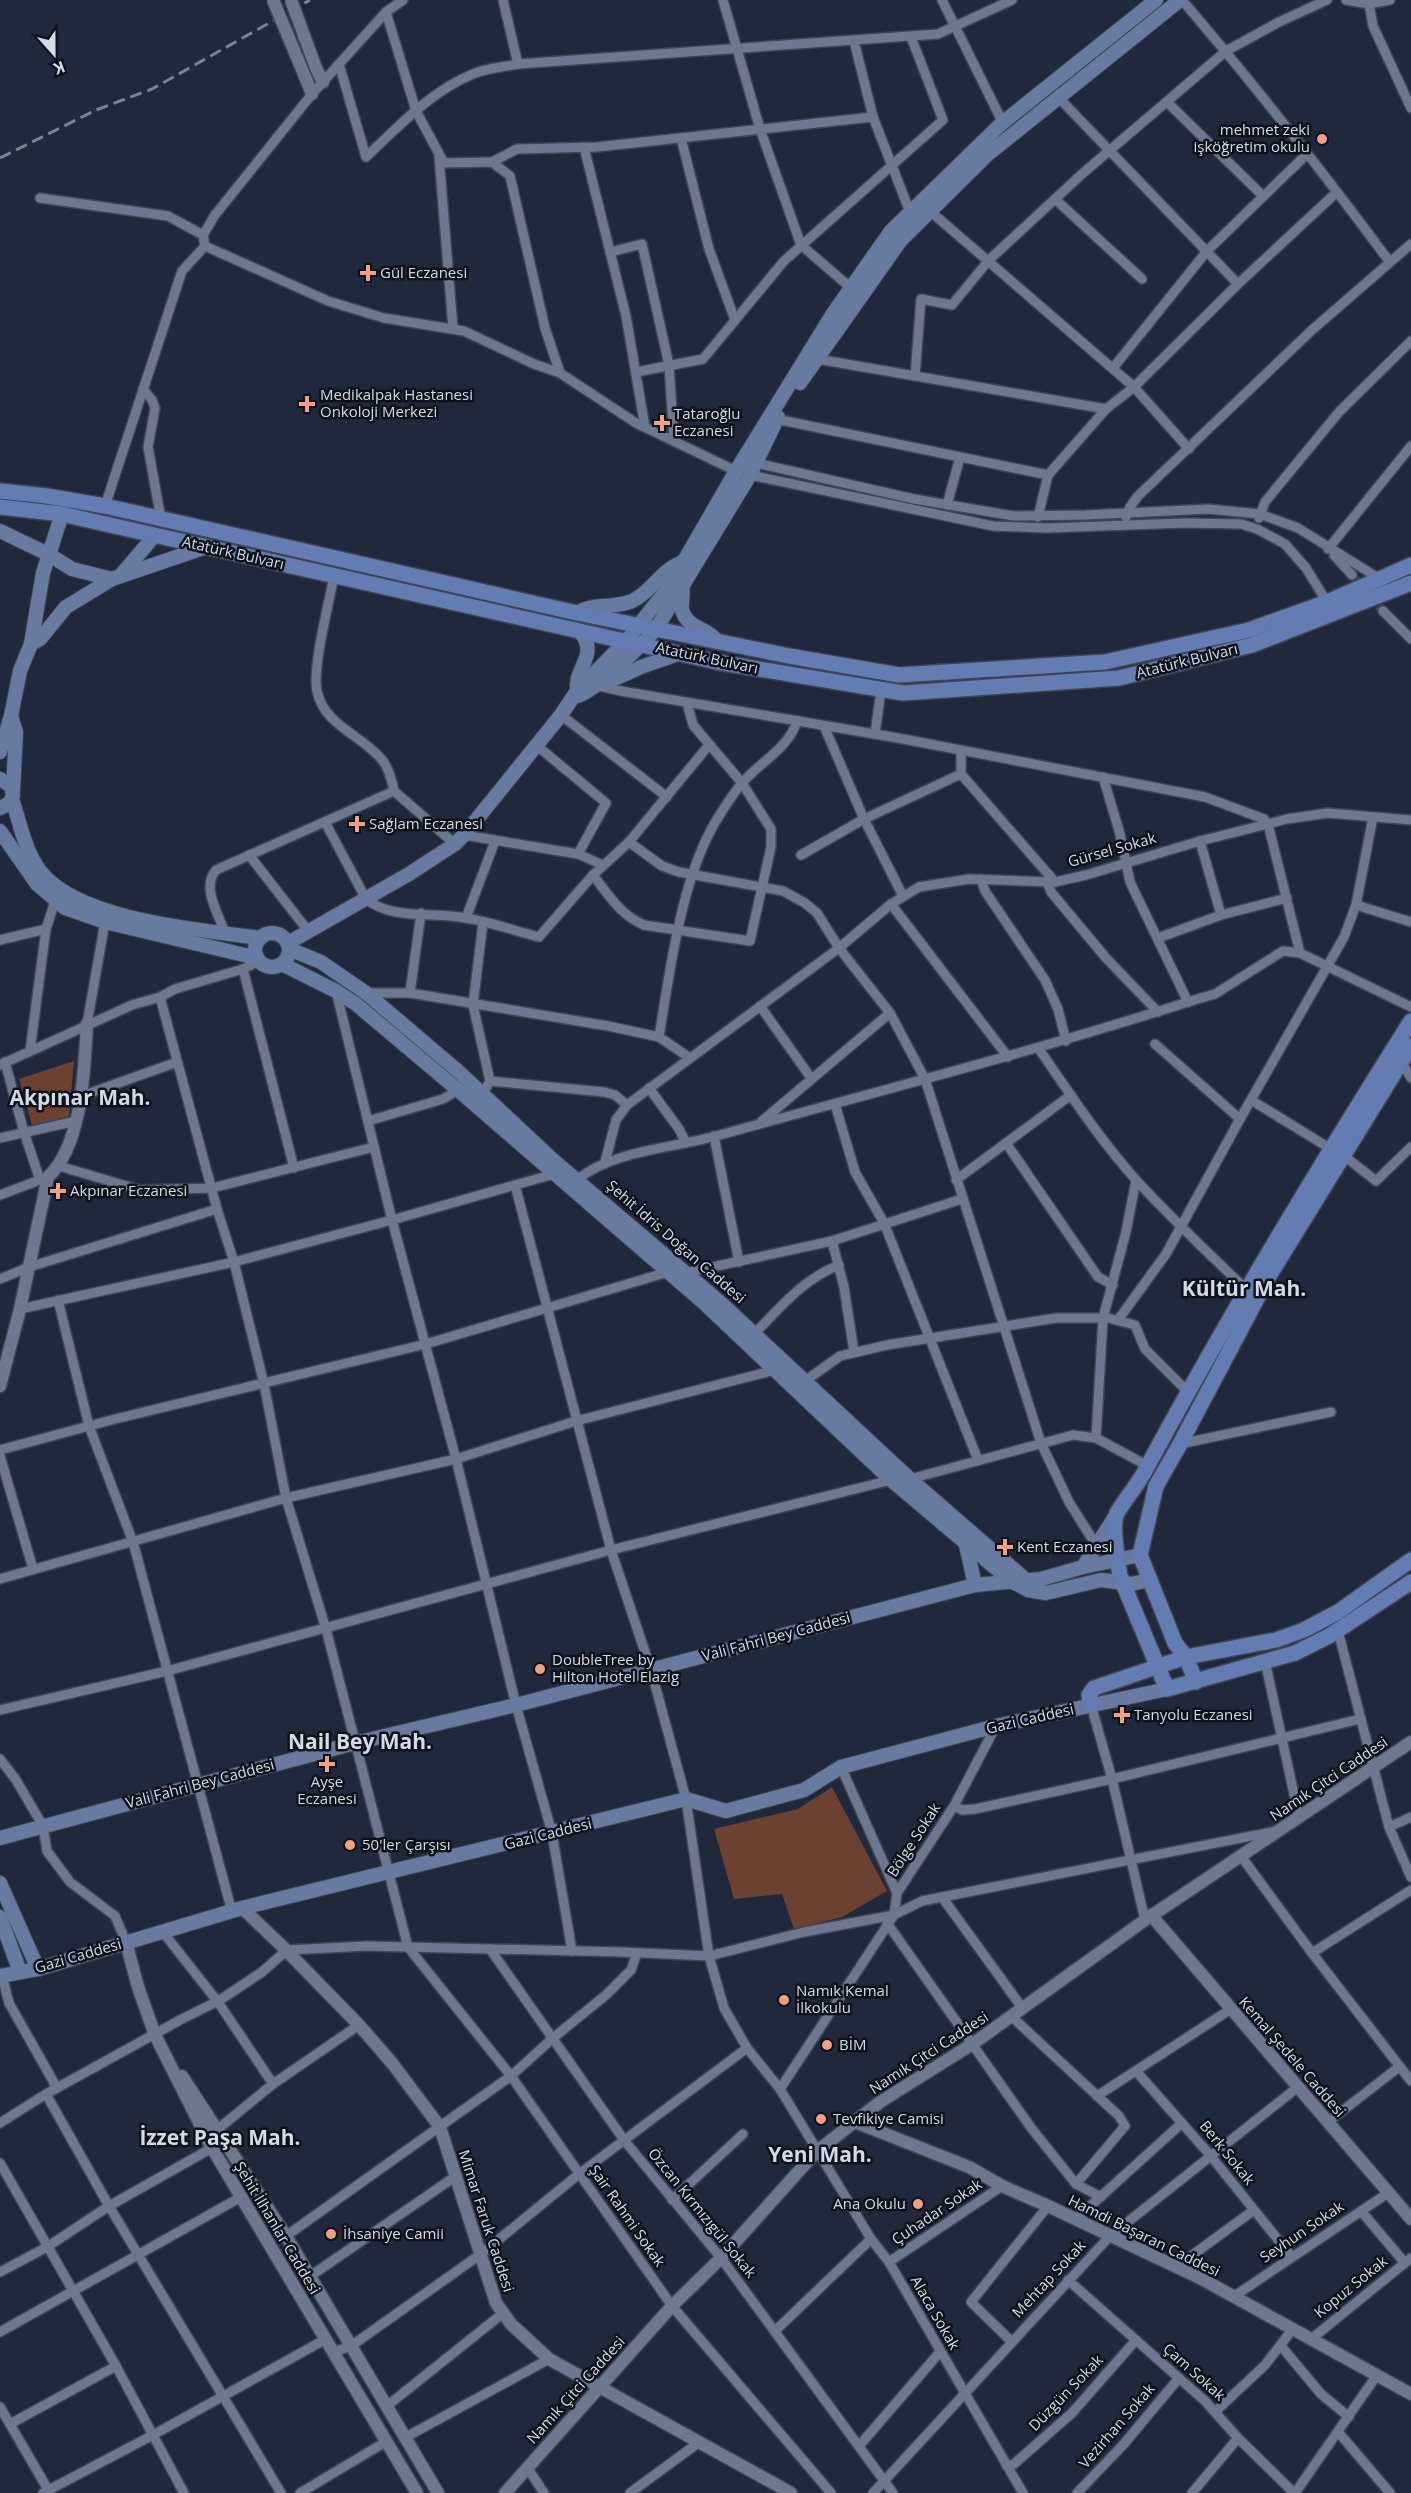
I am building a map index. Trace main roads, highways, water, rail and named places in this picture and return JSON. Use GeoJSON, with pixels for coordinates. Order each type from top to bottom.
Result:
{"type":"FeatureCollection","features":[{"type":"Feature","properties":{"kind":"main road"},"geometry":{"type":"LineString","coordinates":[[0,831],[37,884],[55,901],[76,913],[258,959],[271,967],[282,964],[286,960],[289,946],[309,932],[460,839],[561,716],[575,694],[627,640],[669,587],[736,471],[851,288],[891,231],[1003,123],[1156,0]]}},
{"type":"Feature","properties":{"kind":"main road"},"geometry":{"type":"LineString","coordinates":[[575,694],[583,694],[598,683],[643,644],[656,629],[753,469],[776,419],[900,240],[987,155],[1181,0]]}},
{"type":"Feature","properties":{"kind":"main road","name":"Atatürk Bulvarı"},"geometry":{"type":"LineString","coordinates":[[0,491],[105,506],[577,613],[899,675],[1105,662],[1249,630],[1327,602],[1411,565]]}},
{"type":"Feature","properties":{"kind":"main road","name":"Atatürk Bulvarı"},"geometry":{"type":"LineString","coordinates":[[0,507],[62,514],[717,662],[903,693],[1119,678],[1252,645],[1411,583]]}},
{"type":"Feature","properties":{"kind":"main road"},"geometry":{"type":"LineString","coordinates":[[0,752],[11,716],[20,671],[31,644],[48,554],[62,514]]}},
{"type":"Feature","properties":{"kind":"main road"},"geometry":{"type":"LineString","coordinates":[[0,531],[48,554],[72,569],[116,578]]}},
{"type":"Feature","properties":{"kind":"main road"},"geometry":{"type":"LineString","coordinates":[[116,578],[155,535]]}},
{"type":"Feature","properties":{"kind":"main road"},"geometry":{"type":"LineString","coordinates":[[31,644],[40,639],[66,607],[116,578],[206,547]]}},
{"type":"Feature","properties":{"kind":"main road"},"geometry":{"type":"LineString","coordinates":[[577,613],[589,607],[617,606],[631,602],[642,595],[668,570],[684,562]]}},
{"type":"Feature","properties":{"kind":"main road"},"geometry":{"type":"LineString","coordinates":[[682,586],[685,616],[692,625],[711,634],[717,641]]}},
{"type":"Feature","properties":{"kind":"main road"},"geometry":{"type":"LineString","coordinates":[[575,694],[577,678],[588,654],[588,643],[581,633]]}},
{"type":"Feature","properties":{"kind":"main road"},"geometry":{"type":"LineString","coordinates":[[598,683],[681,653]]}},
{"type":"Feature","properties":{"kind":"main road"},"geometry":{"type":"LineString","coordinates":[[0,807],[6,806],[12,794],[16,732],[11,716]]}},
{"type":"Feature","properties":{"kind":"main road"},"geometry":{"type":"LineString","coordinates":[[0,779],[8,783],[34,862],[50,882],[58,888],[84,903],[112,912],[261,938],[276,934],[289,946]]}},
{"type":"Feature","properties":{"kind":"main road"},"geometry":{"type":"LineString","coordinates":[[258,959],[256,947],[261,938]]}},
{"type":"Feature","properties":{"kind":"main road","name":"Şehit İdris Doğan Caddesi"},"geometry":{"type":"LineString","coordinates":[[289,946],[321,962],[366,993],[483,1093],[553,1160],[578,1179],[754,1334],[910,1479],[1026,1580]]}},
{"type":"Feature","properties":{"kind":"main road","name":"Şehit İdris Doğan Caddesi"},"geometry":{"type":"LineString","coordinates":[[282,964],[336,991],[356,1004],[458,1090],[703,1302],[891,1480],[1011,1581]]}},
{"type":"Feature","properties":{"kind":"main road"},"geometry":{"type":"LineString","coordinates":[[1196,1682],[1186,1658],[1175,1643],[1148,1580],[1140,1555],[1155,1486],[1411,1021]]}},
{"type":"Feature","properties":{"kind":"main road"},"geometry":{"type":"LineString","coordinates":[[1083,1567],[1135,1490],[1187,1390],[1247,1290],[1337,1152],[1411,1046]]}},
{"type":"Feature","properties":{"kind":"main road"},"geometry":{"type":"LineString","coordinates":[[1116,1515],[1117,1559],[1123,1583],[1167,1689]]}},
{"type":"Feature","properties":{"kind":"main road"},"geometry":{"type":"LineString","coordinates":[[966,1545],[975,1585]]}},
{"type":"Feature","properties":{"kind":"main road","name":"Vali Fahri Bey Caddesi"},"geometry":{"type":"LineString","coordinates":[[0,1838],[355,1743],[516,1705],[975,1585],[1041,1579],[1140,1555]]}},
{"type":"Feature","properties":{"kind":"main road","name":"Gazi Caddesi"},"geometry":{"type":"LineString","coordinates":[[1091,1705],[1089,1695],[1094,1688],[1186,1658],[1276,1640],[1304,1629],[1338,1612],[1411,1560]]}},
{"type":"Feature","properties":{"kind":"main road"},"geometry":{"type":"LineString","coordinates":[[1011,1581],[1028,1590],[1046,1593],[1101,1580],[1132,1584],[1148,1580]]}},
{"type":"Feature","properties":{"kind":"main road","name":"Gazi Caddesi"},"geometry":{"type":"LineString","coordinates":[[1,1976],[38,1970],[237,1910],[686,1799],[726,1811],[804,1790],[841,1767],[996,1726],[1196,1682],[1295,1653],[1338,1630],[1411,1582]]}},
{"type":"Feature","properties":{"kind":"main road"},"geometry":{"type":"LineString","coordinates":[[0,1883],[38,1970]]}},
{"type":"Feature","properties":{"kind":"main road"},"geometry":{"type":"LineString","coordinates":[[0,1917],[20,1972]]}},
{"type":"Feature","properties":{"kind":"tunnel"},"geometry":{"type":"LineString","coordinates":[[1352,575],[1383,611]]}},
{"type":"Feature","properties":{"kind":"railway"},"geometry":{"type":"LineString","coordinates":[[0,158],[96,110],[152,89],[310,0]]}},
{"type":"Feature","properties":{"kind":"place","name":"mehmet zeki işköğretim okulu"},"geometry":{"type":"Point","coordinates":[1322,139]}},
{"type":"Feature","properties":{"kind":"place","name":"Gül Eczanesi"},"geometry":{"type":"Point","coordinates":[368,273]}},
{"type":"Feature","properties":{"kind":"place","name":"Medikalpak Hastanesi Onkoloji Merkezi"},"geometry":{"type":"Point","coordinates":[307,404]}},
{"type":"Feature","properties":{"kind":"place","name":"Tataroğlu Eczanesi"},"geometry":{"type":"Point","coordinates":[662,423]}},
{"type":"Feature","properties":{"kind":"place","name":"Sağlam Eczanesi"},"geometry":{"type":"Point","coordinates":[357,824]}},
{"type":"Feature","properties":{"kind":"place","name":"Akpınar Eczanesi"},"geometry":{"type":"Point","coordinates":[58,1191]}},
{"type":"Feature","properties":{"kind":"place","name":"Kent Eczanesi"},"geometry":{"type":"Point","coordinates":[1005,1547]}},
{"type":"Feature","properties":{"kind":"place","name":"DoubleTree by Hilton Hotel Elazig"},"geometry":{"type":"Point","coordinates":[540,1669]}},
{"type":"Feature","properties":{"kind":"place","name":"Tanyolu Eczanesi"},"geometry":{"type":"Point","coordinates":[1122,1715]}},
{"type":"Feature","properties":{"kind":"place","name":"Ayşe Eczanesi"},"geometry":{"type":"Point","coordinates":[327,1764]}},
{"type":"Feature","properties":{"kind":"place","name":"50'ler Çarşısı"},"geometry":{"type":"Point","coordinates":[350,1845]}},
{"type":"Feature","properties":{"kind":"place","name":"Namık Kemal İlkokulu"},"geometry":{"type":"Point","coordinates":[784,2000]}},
{"type":"Feature","properties":{"kind":"place","name":"BİM"},"geometry":{"type":"Point","coordinates":[827,2045]}},
{"type":"Feature","properties":{"kind":"place","name":"Tevfikiye Camisi"},"geometry":{"type":"Point","coordinates":[821,2119]}},
{"type":"Feature","properties":{"kind":"place","name":"Ana Okulu"},"geometry":{"type":"Point","coordinates":[918,2204]}},
{"type":"Feature","properties":{"kind":"place","name":"İhsaniye Camii"},"geometry":{"type":"Point","coordinates":[331,2234]}},
{"type":"Feature","properties":{"kind":"district","name":"Akpınar Mah."},"geometry":{"type":"Point","coordinates":[80,1098]}},
{"type":"Feature","properties":{"kind":"district","name":"Kültür Mah."},"geometry":{"type":"Point","coordinates":[1244,1289]}},
{"type":"Feature","properties":{"kind":"district","name":"Nail Bey Mah."},"geometry":{"type":"Point","coordinates":[360,1742]}},
{"type":"Feature","properties":{"kind":"district","name":"İzzet Paşa Mah."},"geometry":{"type":"Point","coordinates":[220,2138]}},
{"type":"Feature","properties":{"kind":"district","name":"Yeni Mah."},"geometry":{"type":"Point","coordinates":[820,2155]}}]}
